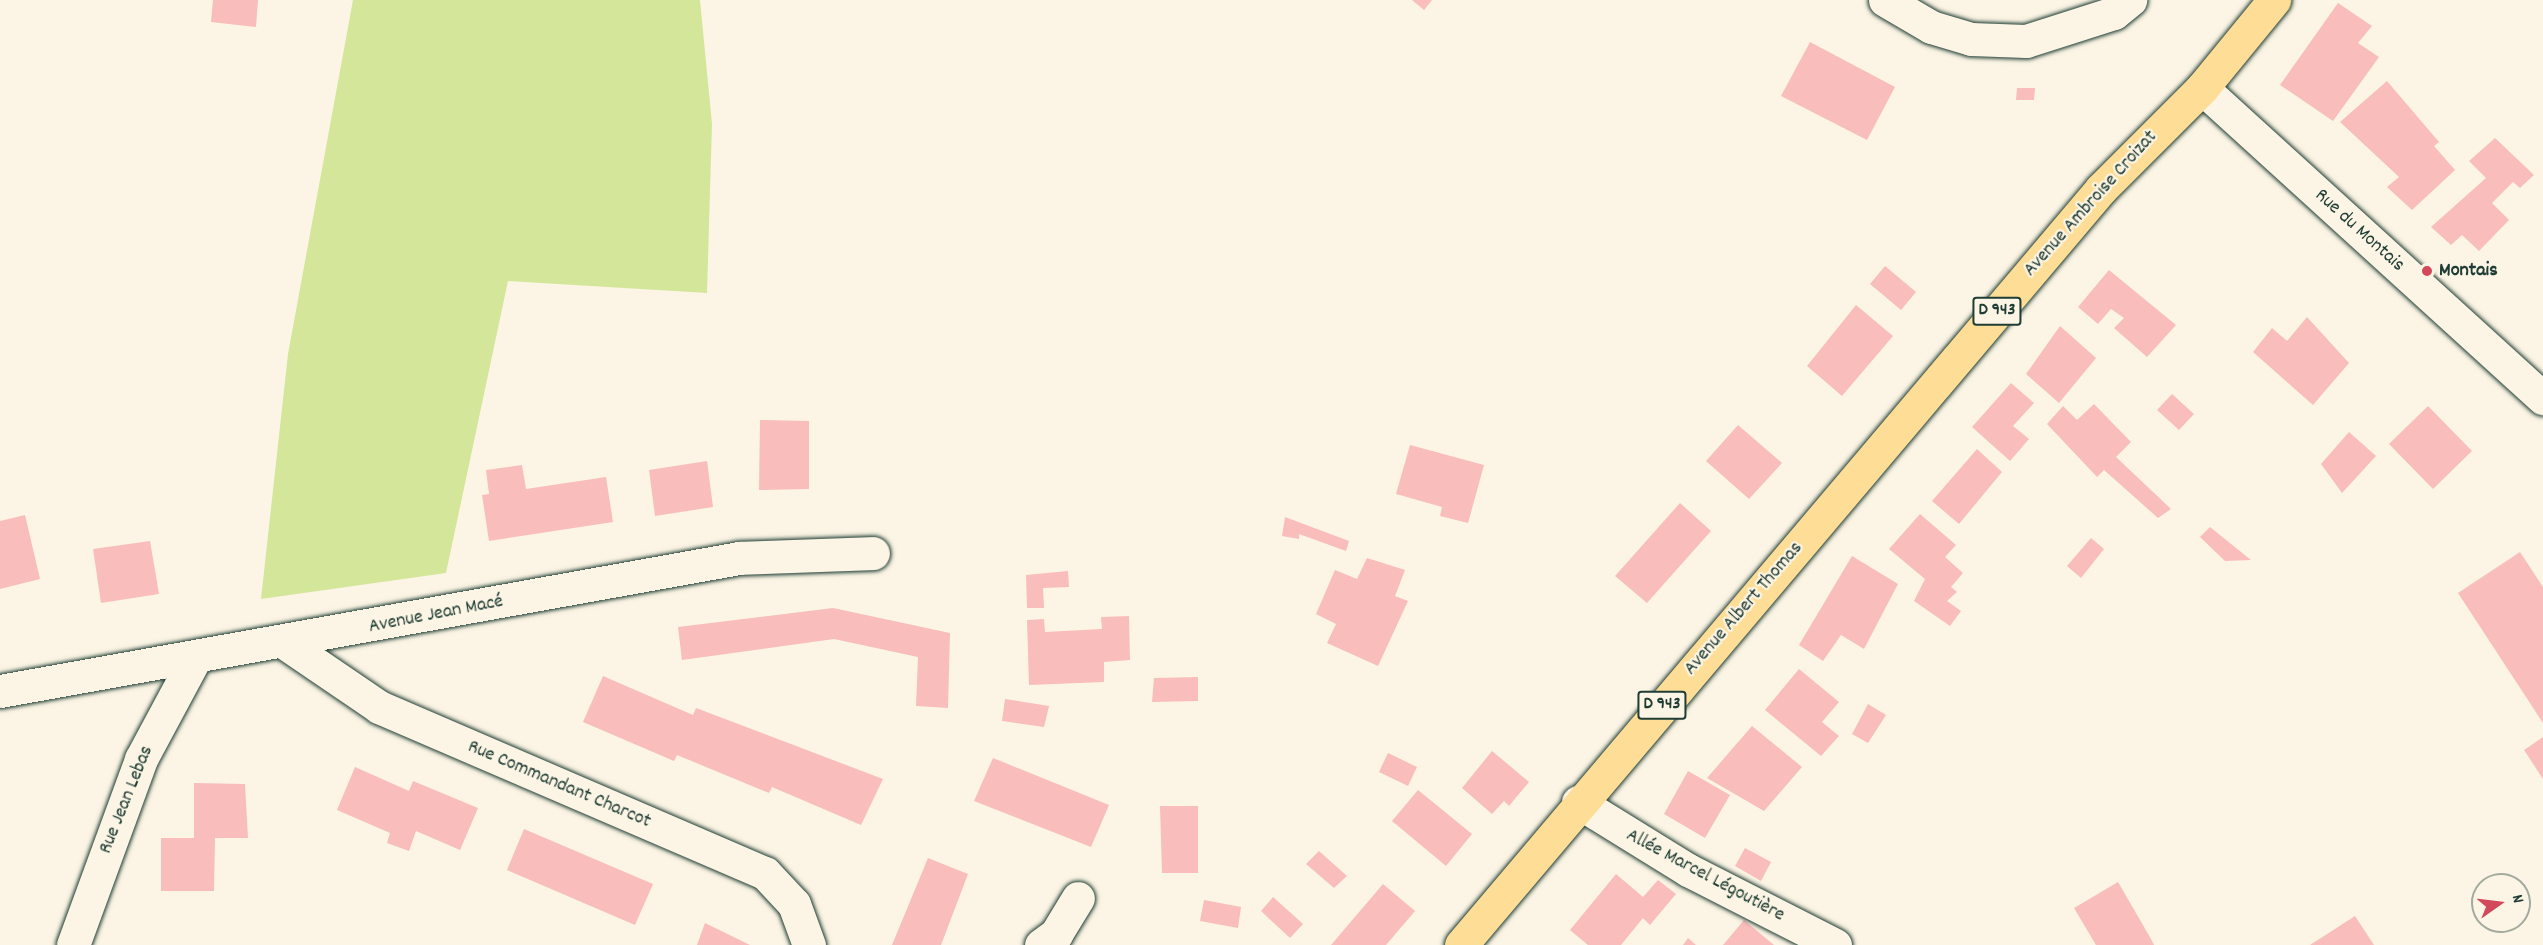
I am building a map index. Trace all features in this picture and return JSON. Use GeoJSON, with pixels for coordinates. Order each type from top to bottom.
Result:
{"type":"FeatureCollection","features":[{"type":"Feature","properties":{"kind":"main road","name":"Avenue Ambroise Croizat"},"geometry":{"type":"LineString","coordinates":[[1864,465],[2101,189],[2202,88],[2274,0]]}},
{"type":"Feature","properties":{"kind":"main road","name":"Avenue Albert Thomas"},"geometry":{"type":"LineString","coordinates":[[1461,945],[1578,802],[1864,465]]}},
{"type":"Feature","properties":{"kind":"street"},"geometry":{"type":"LineString","coordinates":[[1885,0],[1931,27],[1971,39],[2026,41],[2114,13],[2130,0]]}},
{"type":"Feature","properties":{"kind":"street","name":"Rue du Montais"},"geometry":{"type":"LineString","coordinates":[[2202,88],[2543,398]]}},
{"type":"Feature","properties":{"kind":"street","name":"Avenue Jean Macé"},"geometry":{"type":"LineString","coordinates":[[0,691],[194,660],[739,558],[873,553]]}},
{"type":"Feature","properties":{"kind":"street","name":"Rue Commandant Charcot"},"geometry":{"type":"LineString","coordinates":[[285,643],[379,707],[765,873],[794,904],[808,945]]}},
{"type":"Feature","properties":{"kind":"street","name":"Rue Jean Lebas"},"geometry":{"type":"LineString","coordinates":[[73,945],[141,759],[194,660]]}},
{"type":"Feature","properties":{"kind":"street","name":"Allée Marcel Légoutière"},"geometry":{"type":"LineString","coordinates":[[1578,802],[1688,870],[1835,945]]}},
{"type":"Feature","properties":{"kind":"street"},"geometry":{"type":"LineString","coordinates":[[1041,945],[1056,934],[1078,898]]}},
{"type":"Feature","properties":{"kind":"green space"},"geometry":{"type":"Polygon","coordinates":[[[353,0],[700,0],[712,124],[707,293],[508,281],[446,573],[261,599],[288,354],[353,0]]]}},
{"type":"Feature","properties":{"kind":"building"},"geometry":{"type":"Polygon","coordinates":[[[213,0],[258,0],[256,27],[211,22],[213,0]]]}},
{"type":"Feature","properties":{"kind":"building"},"geometry":{"type":"Polygon","coordinates":[[[1412,0],[1432,0],[1424,10],[1412,0]]]}},
{"type":"Feature","properties":{"kind":"building"},"geometry":{"type":"Polygon","coordinates":[[[2338,3],[2372,26],[2358,43],[2379,57],[2333,121],[2280,85],[2338,3]]]}},
{"type":"Feature","properties":{"kind":"building"},"geometry":{"type":"Polygon","coordinates":[[[1810,42],[1895,87],[1867,140],[1781,96],[1810,42]]]}},
{"type":"Feature","properties":{"kind":"building"},"geometry":{"type":"Polygon","coordinates":[[[2387,81],[2439,142],[2434,146],[2455,170],[2412,210],[2387,187],[2399,177],[2340,122],[2387,81]]]}},
{"type":"Feature","properties":{"kind":"building"},"geometry":{"type":"Polygon","coordinates":[[[2017,88],[2035,88],[2034,100],[2016,100],[2017,88]]]}},
{"type":"Feature","properties":{"kind":"building"},"geometry":{"type":"Polygon","coordinates":[[[2495,138],[2534,175],[2520,188],[2513,182],[2492,203],[2509,220],[2479,251],[2462,235],[2451,245],[2431,227],[2486,178],[2469,161],[2495,138]]]}},
{"type":"Feature","properties":{"kind":"building"},"geometry":{"type":"Polygon","coordinates":[[[1885,266],[1916,292],[1901,310],[1870,284],[1885,266]]]}},
{"type":"Feature","properties":{"kind":"building"},"geometry":{"type":"Polygon","coordinates":[[[2109,270],[2176,325],[2147,357],[2114,328],[2124,318],[2111,309],[2098,324],[2078,307],[2109,270]]]}},
{"type":"Feature","properties":{"kind":"building"},"geometry":{"type":"Polygon","coordinates":[[[1856,305],[1893,336],[1842,396],[1807,366],[1856,305]]]}},
{"type":"Feature","properties":{"kind":"building"},"geometry":{"type":"Polygon","coordinates":[[[2307,317],[2349,363],[2313,405],[2253,352],[2272,328],[2287,341],[2307,317]]]}},
{"type":"Feature","properties":{"kind":"building"},"geometry":{"type":"Polygon","coordinates":[[[2060,326],[2096,358],[2059,403],[2026,374],[2060,326]]]}},
{"type":"Feature","properties":{"kind":"building"},"geometry":{"type":"Polygon","coordinates":[[[2011,383],[2034,403],[2013,426],[2029,439],[2010,461],[1972,427],[2011,383]]]}},
{"type":"Feature","properties":{"kind":"building"},"geometry":{"type":"Polygon","coordinates":[[[2172,394],[2194,414],[2179,430],[2157,410],[2172,394]]]}},
{"type":"Feature","properties":{"kind":"building"},"geometry":{"type":"Polygon","coordinates":[[[2094,404],[2131,442],[2116,457],[2171,509],[2158,518],[2104,470],[2097,477],[2047,424],[2063,406],[2077,420],[2094,404]]]}},
{"type":"Feature","properties":{"kind":"building"},"geometry":{"type":"Polygon","coordinates":[[[2428,406],[2472,451],[2433,489],[2389,444],[2428,406]]]}},
{"type":"Feature","properties":{"kind":"building"},"geometry":{"type":"Polygon","coordinates":[[[760,420],[809,421],[809,489],[759,490],[760,420]]]}},
{"type":"Feature","properties":{"kind":"building"},"geometry":{"type":"Polygon","coordinates":[[[1738,425],[1782,463],[1749,499],[1706,461],[1738,425]]]}},
{"type":"Feature","properties":{"kind":"building"},"geometry":{"type":"Polygon","coordinates":[[[2349,432],[2376,456],[2342,493],[2321,464],[2349,432]]]}},
{"type":"Feature","properties":{"kind":"building"},"geometry":{"type":"Polygon","coordinates":[[[1410,445],[1484,465],[1468,523],[1440,516],[1442,507],[1396,494],[1410,445]]]}},
{"type":"Feature","properties":{"kind":"building"},"geometry":{"type":"Polygon","coordinates":[[[1977,449],[2002,472],[1959,524],[1932,501],[1977,449]]]}},
{"type":"Feature","properties":{"kind":"building"},"geometry":{"type":"Polygon","coordinates":[[[707,461],[713,507],[655,516],[649,470],[707,461]]]}},
{"type":"Feature","properties":{"kind":"building"},"geometry":{"type":"Polygon","coordinates":[[[522,465],[526,489],[606,477],[613,522],[489,541],[482,495],[489,494],[486,470],[522,465]]]}},
{"type":"Feature","properties":{"kind":"building"},"geometry":{"type":"Polygon","coordinates":[[[1680,503],[1711,531],[1647,603],[1615,576],[1680,503]]]}},
{"type":"Feature","properties":{"kind":"building"},"geometry":{"type":"Polygon","coordinates":[[[1920,514],[1956,545],[1945,557],[1963,573],[1951,587],[1957,592],[1947,601],[1961,611],[1950,626],[1914,601],[1925,579],[1889,549],[1920,514]]]}},
{"type":"Feature","properties":{"kind":"building"},"geometry":{"type":"Polygon","coordinates":[[[25,515],[40,579],[0,589],[0,521],[25,515]]]}},
{"type":"Feature","properties":{"kind":"building"},"geometry":{"type":"Polygon","coordinates":[[[1285,517],[1349,541],[1346,551],[1299,534],[1299,539],[1282,536],[1285,517]]]}},
{"type":"Feature","properties":{"kind":"building"},"geometry":{"type":"Polygon","coordinates":[[[2210,527],[2251,560],[2225,561],[2200,537],[2210,527]]]}},
{"type":"Feature","properties":{"kind":"building"},"geometry":{"type":"Polygon","coordinates":[[[2091,538],[2104,549],[2081,578],[2067,566],[2091,538]]]}},
{"type":"Feature","properties":{"kind":"building"},"geometry":{"type":"Polygon","coordinates":[[[150,541],[159,594],[101,603],[93,549],[150,541]]]}},
{"type":"Feature","properties":{"kind":"building"},"geometry":{"type":"Polygon","coordinates":[[[2520,552],[2543,587],[2543,723],[2458,593],[2520,552]]]}},
{"type":"Feature","properties":{"kind":"building"},"geometry":{"type":"Polygon","coordinates":[[[1852,556],[1898,584],[1864,649],[1841,635],[1823,661],[1799,645],[1852,556]]]}},
{"type":"Feature","properties":{"kind":"building"},"geometry":{"type":"Polygon","coordinates":[[[1367,558],[1405,570],[1395,596],[1408,601],[1378,666],[1327,643],[1336,624],[1316,614],[1335,570],[1357,579],[1367,558]]]}},
{"type":"Feature","properties":{"kind":"building"},"geometry":{"type":"Polygon","coordinates":[[[1068,571],[1069,587],[1043,588],[1044,608],[1027,608],[1026,575],[1068,571]]]}},
{"type":"Feature","properties":{"kind":"building"},"geometry":{"type":"Polygon","coordinates":[[[833,608],[950,633],[948,708],[916,706],[918,657],[834,639],[682,660],[678,627],[833,608]]]}},
{"type":"Feature","properties":{"kind":"building"},"geometry":{"type":"Polygon","coordinates":[[[1129,616],[1130,660],[1104,662],[1104,682],[1029,685],[1027,620],[1044,619],[1045,632],[1102,629],[1101,617],[1129,616]]]}},
{"type":"Feature","properties":{"kind":"building"},"geometry":{"type":"Polygon","coordinates":[[[1799,669],[1839,702],[1822,722],[1839,736],[1821,756],[1765,710],[1799,669]]]}},
{"type":"Feature","properties":{"kind":"building"},"geometry":{"type":"Polygon","coordinates":[[[603,676],[693,715],[696,708],[883,779],[861,825],[772,787],[769,793],[677,755],[674,761],[583,722],[603,676]]]}},
{"type":"Feature","properties":{"kind":"building"},"geometry":{"type":"Polygon","coordinates":[[[1198,677],[1198,701],[1152,702],[1154,678],[1198,677]]]}},
{"type":"Feature","properties":{"kind":"building"},"geometry":{"type":"Polygon","coordinates":[[[1005,699],[1049,706],[1044,727],[1002,721],[1005,699]]]}},
{"type":"Feature","properties":{"kind":"building"},"geometry":{"type":"Polygon","coordinates":[[[1868,704],[1886,715],[1868,743],[1852,734],[1868,704]]]}},
{"type":"Feature","properties":{"kind":"building"},"geometry":{"type":"Polygon","coordinates":[[[1752,726],[1802,767],[1764,811],[1707,778],[1752,726]]]}},
{"type":"Feature","properties":{"kind":"building"},"geometry":{"type":"Polygon","coordinates":[[[2543,737],[2543,779],[2524,750],[2543,737]]]}},
{"type":"Feature","properties":{"kind":"building"},"geometry":{"type":"Polygon","coordinates":[[[1492,751],[1529,782],[1509,806],[1504,801],[1492,814],[1462,788],[1492,751]]]}},
{"type":"Feature","properties":{"kind":"building"},"geometry":{"type":"Polygon","coordinates":[[[1388,753],[1417,767],[1408,786],[1379,772],[1388,753]]]}},
{"type":"Feature","properties":{"kind":"building"},"geometry":{"type":"Polygon","coordinates":[[[993,758],[1109,805],[1091,847],[974,801],[993,758]]]}},
{"type":"Feature","properties":{"kind":"building"},"geometry":{"type":"Polygon","coordinates":[[[355,767],[409,791],[413,781],[478,808],[460,850],[416,831],[409,851],[387,843],[390,833],[337,810],[355,767]]]}},
{"type":"Feature","properties":{"kind":"building"},"geometry":{"type":"Polygon","coordinates":[[[1688,771],[1730,795],[1705,838],[1664,814],[1688,771]]]}},
{"type":"Feature","properties":{"kind":"building"},"geometry":{"type":"Polygon","coordinates":[[[194,783],[245,784],[248,838],[215,838],[214,891],[161,891],[161,838],[194,838],[194,783]]]}},
{"type":"Feature","properties":{"kind":"building"},"geometry":{"type":"Polygon","coordinates":[[[1418,790],[1472,834],[1446,866],[1392,821],[1418,790]]]}},
{"type":"Feature","properties":{"kind":"building"},"geometry":{"type":"Polygon","coordinates":[[[1160,806],[1198,806],[1198,873],[1162,873],[1160,806]]]}},
{"type":"Feature","properties":{"kind":"building"},"geometry":{"type":"Polygon","coordinates":[[[524,829],[653,884],[635,925],[507,870],[524,829]]]}},
{"type":"Feature","properties":{"kind":"building"},"geometry":{"type":"Polygon","coordinates":[[[1745,848],[1771,862],[1761,881],[1735,866],[1745,848]]]}},
{"type":"Feature","properties":{"kind":"building"},"geometry":{"type":"Polygon","coordinates":[[[1319,851],[1347,876],[1334,888],[1306,864],[1319,851]]]}},
{"type":"Feature","properties":{"kind":"building"},"geometry":{"type":"Polygon","coordinates":[[[928,858],[968,874],[941,945],[892,945],[928,858]]]}},
{"type":"Feature","properties":{"kind":"building"},"geometry":{"type":"Polygon","coordinates":[[[1616,874],[1643,897],[1658,880],[1676,894],[1650,925],[1643,918],[1621,945],[1588,945],[1570,930],[1616,874]]]}},
{"type":"Feature","properties":{"kind":"building"},"geometry":{"type":"Polygon","coordinates":[[[2118,882],[2154,945],[2096,945],[2074,908],[2118,882]]]}},
{"type":"Feature","properties":{"kind":"building"},"geometry":{"type":"Polygon","coordinates":[[[1383,884],[1415,911],[1386,945],[1331,945],[1383,884]]]}},
{"type":"Feature","properties":{"kind":"building"},"geometry":{"type":"Polygon","coordinates":[[[1273,897],[1303,924],[1290,938],[1261,911],[1273,897]]]}},
{"type":"Feature","properties":{"kind":"building"},"geometry":{"type":"Polygon","coordinates":[[[1204,900],[1241,907],[1238,928],[1200,921],[1204,900]]]}},
{"type":"Feature","properties":{"kind":"building"},"geometry":{"type":"Polygon","coordinates":[[[2355,916],[2374,945],[2310,945],[2355,916]]]}},
{"type":"Feature","properties":{"kind":"building"},"geometry":{"type":"Polygon","coordinates":[[[1744,920],[1774,945],[1723,945],[1744,920]]]}},
{"type":"Feature","properties":{"kind":"building"},"geometry":{"type":"Polygon","coordinates":[[[705,923],[750,945],[697,945],[705,923]]]}},
{"type":"Feature","properties":{"kind":"building"},"geometry":{"type":"Polygon","coordinates":[[[1688,938],[1696,945],[1683,945],[1688,938]]]}},
{"type":"Feature","properties":{"kind":"place","name":"Montais"},"geometry":{"type":"Point","coordinates":[2427,271]}}]}
